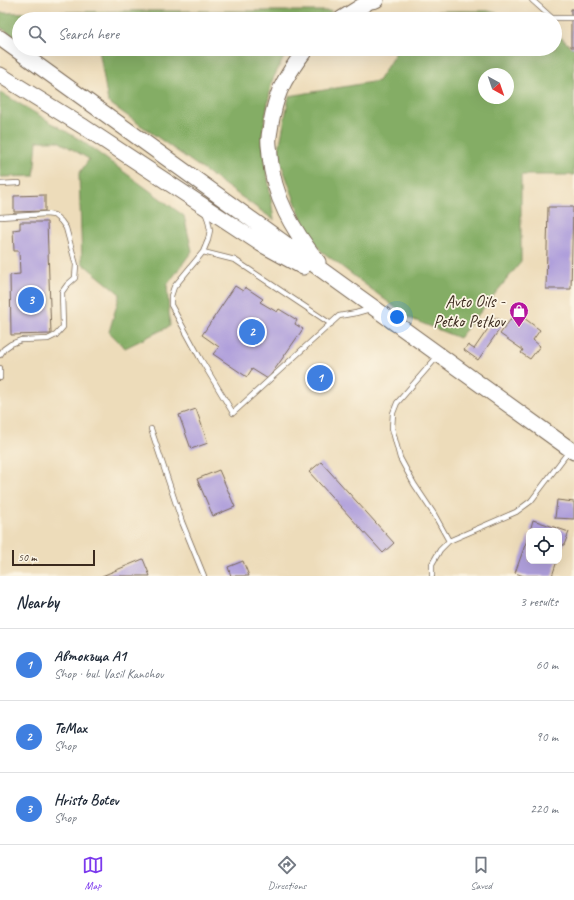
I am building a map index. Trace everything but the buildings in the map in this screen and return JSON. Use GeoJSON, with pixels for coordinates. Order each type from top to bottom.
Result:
{"type":"FeatureCollection","features":[{"type":"Feature","properties":{"kind":"main road"},"geometry":{"type":"LineString","coordinates":[[352,12],[370,1],[376,0]]}},
{"type":"Feature","properties":{"kind":"main road"},"geometry":{"type":"LineString","coordinates":[[0,38],[12,47]]}},
{"type":"Feature","properties":{"kind":"main road"},"geometry":{"type":"LineString","coordinates":[[25,56],[572,451]]}},
{"type":"Feature","properties":{"kind":"main road"},"geometry":{"type":"LineString","coordinates":[[301,56],[290,70],[280,91],[273,114],[269,138],[270,164],[274,185],[281,204],[304,244],[330,277]]}},
{"type":"Feature","properties":{"kind":"main road"},"geometry":{"type":"LineString","coordinates":[[0,76],[84,127],[261,244],[368,304]]}},
{"type":"Feature","properties":{"kind":"lane"},"geometry":{"type":"LineString","coordinates":[[532,0],[545,12]]}},
{"type":"Feature","properties":{"kind":"lane"},"geometry":{"type":"LineString","coordinates":[[562,18],[574,18]]}},
{"type":"Feature","properties":{"kind":"lane"},"geometry":{"type":"LineString","coordinates":[[0,184],[19,183]]}},
{"type":"Feature","properties":{"kind":"lane"},"geometry":{"type":"LineString","coordinates":[[203,205],[210,230],[208,240],[203,252],[174,287],[171,296],[171,305],[200,358],[233,413],[340,316],[356,313],[368,304]]}},
{"type":"Feature","properties":{"kind":"lane"},"geometry":{"type":"LineString","coordinates":[[0,217],[46,214],[54,215],[66,228],[76,265],[75,278],[67,284],[62,292],[62,327],[56,335],[48,339],[21,340],[4,349],[0,355]]}},
{"type":"Feature","properties":{"kind":"lane"},"geometry":{"type":"LineString","coordinates":[[203,252],[235,260],[331,324]]}},
{"type":"Feature","properties":{"kind":"lane"},"geometry":{"type":"LineString","coordinates":[[439,355],[397,403],[393,413],[392,428],[400,458],[449,541]]}},
{"type":"Feature","properties":{"kind":"lane"},"geometry":{"type":"LineString","coordinates":[[0,368],[0,378]]}},
{"type":"Feature","properties":{"kind":"lane"},"geometry":{"type":"LineString","coordinates":[[151,429],[182,522],[204,576]]}},
{"type":"Feature","properties":{"kind":"lane"},"geometry":{"type":"LineString","coordinates":[[432,576],[432,564],[440,550],[449,541],[516,512],[531,501],[572,451]]}},
{"type":"Feature","properties":{"kind":"green space"},"geometry":{"type":"Polygon","coordinates":[[[134,11],[332,11],[331,12],[67,12],[134,11]]]}},
{"type":"Feature","properties":{"kind":"green space"},"geometry":{"type":"Polygon","coordinates":[[[488,11],[492,12],[420,12],[488,11]]]}},
{"type":"Feature","properties":{"kind":"green space"},"geometry":{"type":"Polygon","coordinates":[[[0,13],[12,13],[12,35],[0,27],[0,13]]]}},
{"type":"Feature","properties":{"kind":"green space"},"geometry":{"type":"Polygon","coordinates":[[[562,39],[571,47],[574,47],[574,175],[521,175],[521,262],[459,338],[409,318],[320,250],[302,220],[278,155],[289,96],[378,81],[394,56],[562,56],[562,39]]]}},
{"type":"Feature","properties":{"kind":"green space"},"geometry":{"type":"Polygon","coordinates":[[[100,56],[284,56],[272,81],[262,136],[274,220],[108,102],[100,56]]]}},
{"type":"Feature","properties":{"kind":"green space"},"geometry":{"type":"Polygon","coordinates":[[[0,92],[82,141],[184,216],[192,251],[167,285],[170,326],[125,348],[109,332],[120,294],[82,263],[79,174],[89,159],[58,141],[37,141],[34,176],[0,177],[0,92]]]}},
{"type":"Feature","properties":{"kind":"place","name":"Hristo Botev"},"geometry":{"type":"Point","coordinates":[31,300]}},
{"type":"Feature","properties":{"kind":"place","name":"Avto Oils - Petko Petkov"},"geometry":{"type":"Point","coordinates":[519,328]}},
{"type":"Feature","properties":{"kind":"place","name":"TeMax"},"geometry":{"type":"Point","coordinates":[252,332]}},
{"type":"Feature","properties":{"kind":"place","name":"Автокъща А1"},"geometry":{"type":"Point","coordinates":[320,378]}}]}
